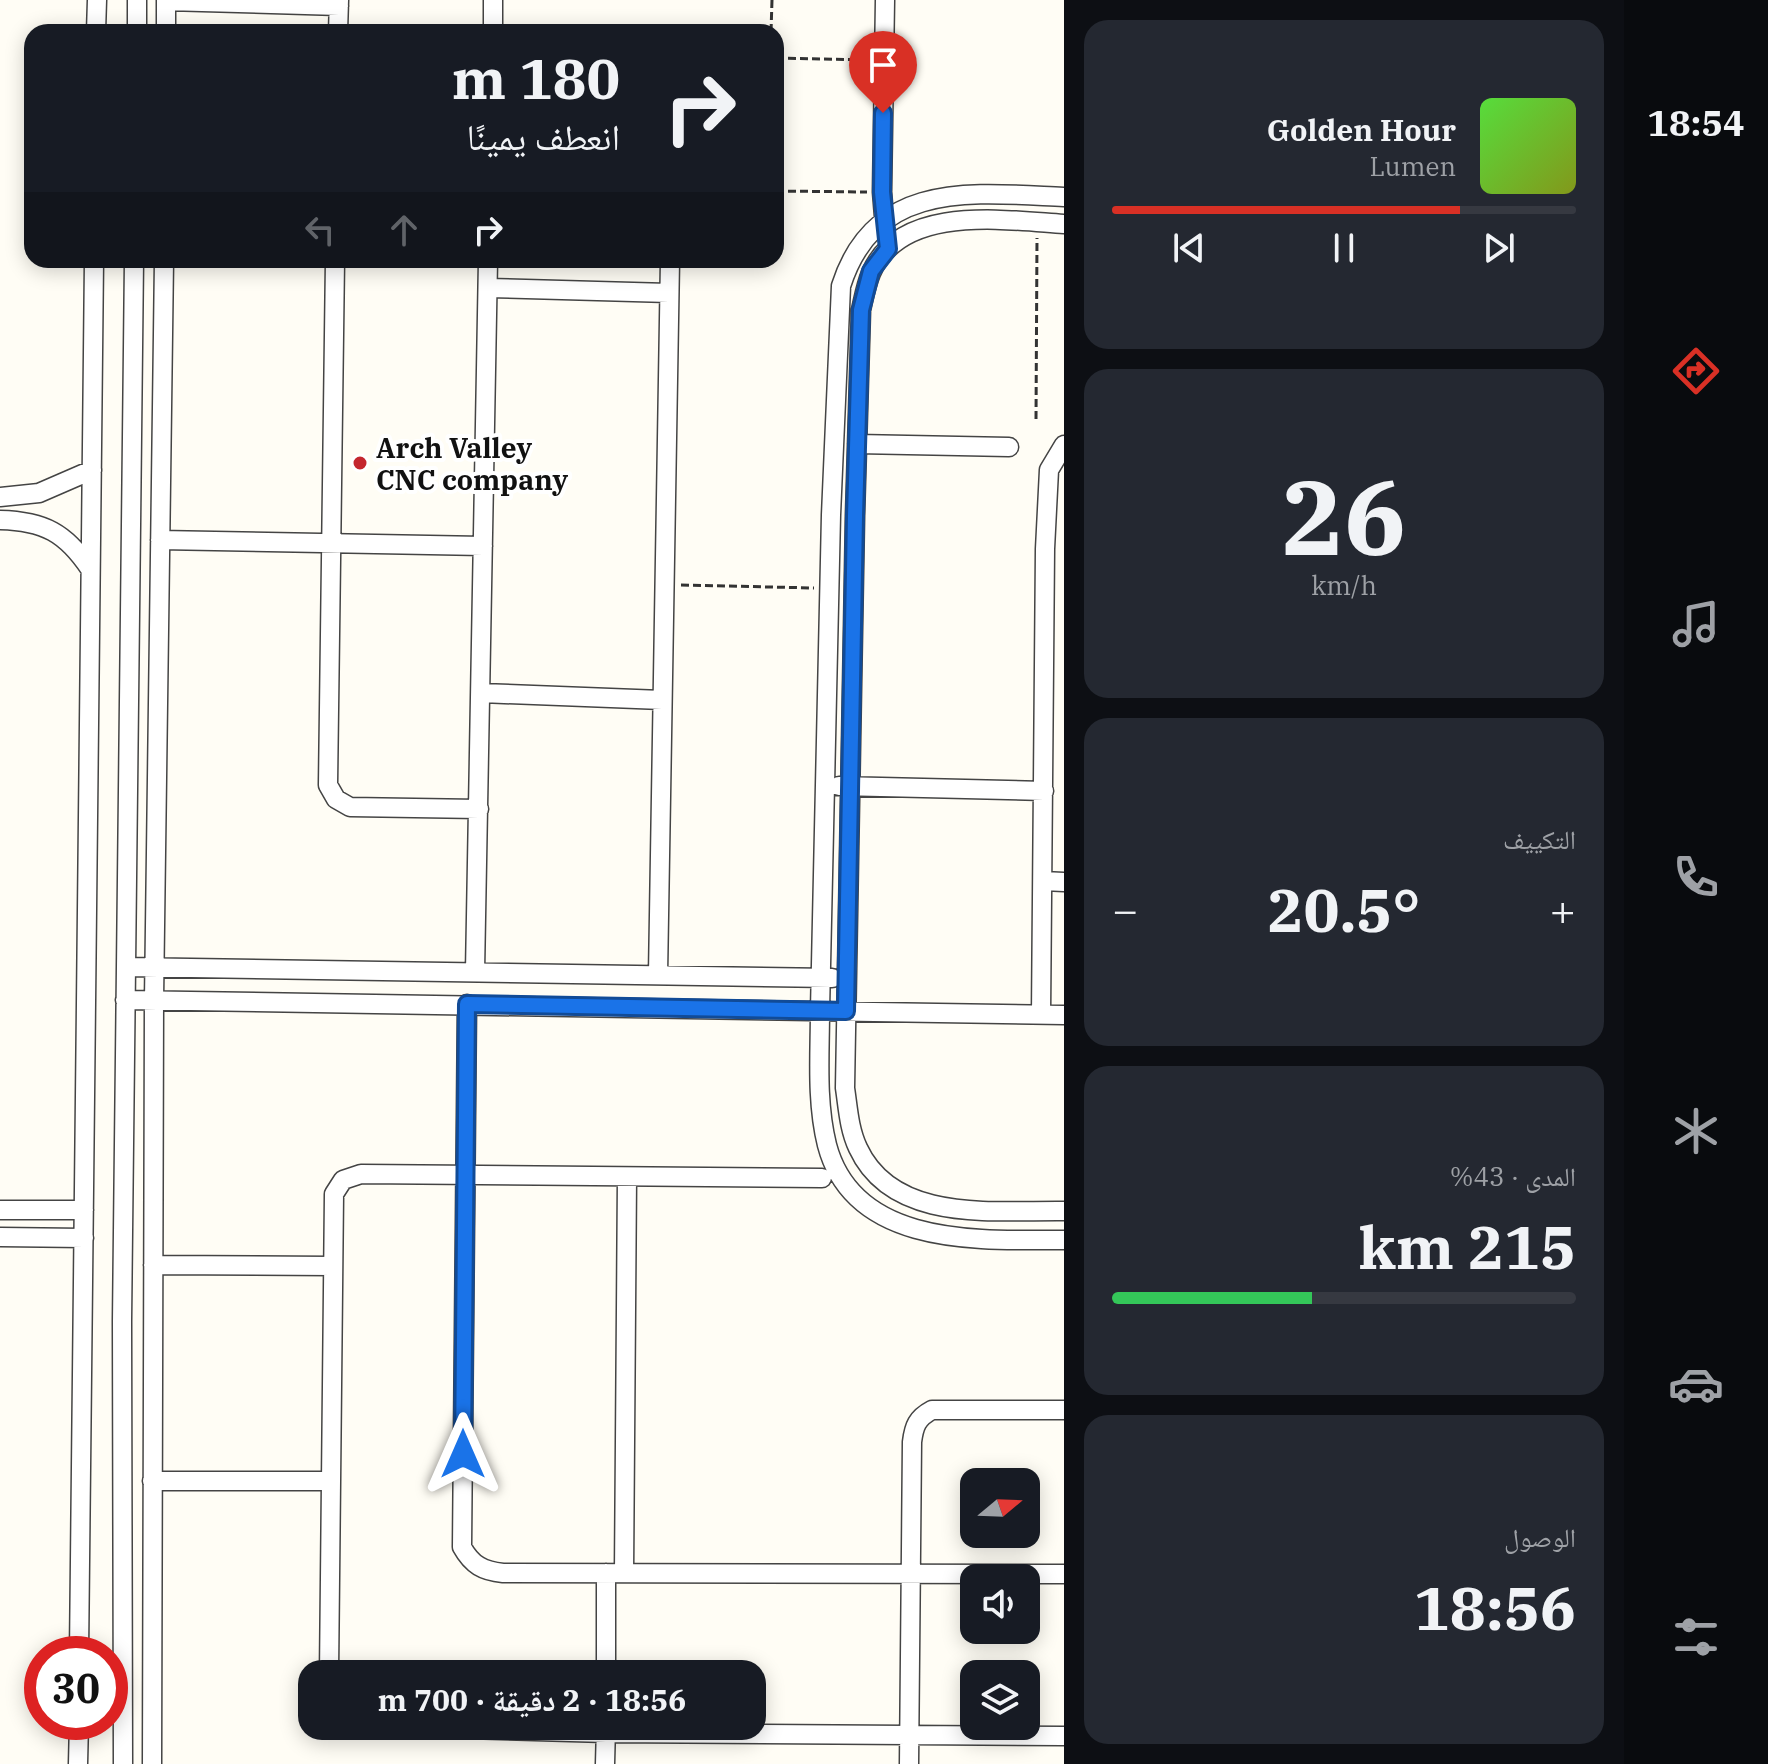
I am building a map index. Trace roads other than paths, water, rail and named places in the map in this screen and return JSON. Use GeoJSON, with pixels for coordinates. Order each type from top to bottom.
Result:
{"type":"FeatureCollection","features":[{"type":"Feature","properties":{"kind":"street"},"geometry":{"type":"LineString","coordinates":[[96,24],[97,0]]}},
{"type":"Feature","properties":{"kind":"street"},"geometry":{"type":"LineString","coordinates":[[137,0],[137,24]]}},
{"type":"Feature","properties":{"kind":"street"},"geometry":{"type":"LineString","coordinates":[[166,24],[166,0],[339,3],[338,24]]}},
{"type":"Feature","properties":{"kind":"street"},"geometry":{"type":"LineString","coordinates":[[493,0],[493,24]]}},
{"type":"Feature","properties":{"kind":"street"},"geometry":{"type":"LineString","coordinates":[[885,0],[882,192],[888,249]]}},
{"type":"Feature","properties":{"kind":"street"},"geometry":{"type":"LineString","coordinates":[[1064,197],[985,193],[952,196],[909,206],[884,219],[849,259],[841,286],[831,515],[820,978],[821,1096],[828,1147],[844,1180],[864,1202],[892,1222],[933,1234],[990,1240],[1064,1240]]}},
{"type":"Feature","properties":{"kind":"street"},"geometry":{"type":"LineString","coordinates":[[1064,224],[981,221],[935,223],[914,230],[888,249],[871,271],[861,310],[845,1088],[849,1122],[857,1147],[869,1168],[887,1186],[908,1198],[932,1205],[990,1210],[1064,1211]]}},
{"type":"Feature","properties":{"kind":"street"},"geometry":{"type":"LineString","coordinates":[[79,1636],[94,268]]}},
{"type":"Feature","properties":{"kind":"street"},"geometry":{"type":"LineString","coordinates":[[123,1636],[122,1321],[134,486],[134,268]]}},
{"type":"Feature","properties":{"kind":"street"},"geometry":{"type":"LineString","coordinates":[[152,1764],[154,1000],[164,268]]}},
{"type":"Feature","properties":{"kind":"street"},"geometry":{"type":"LineString","coordinates":[[335,268],[330,793],[350,807],[479,809]]}},
{"type":"Feature","properties":{"kind":"street"},"geometry":{"type":"LineString","coordinates":[[475,972],[488,268]]}},
{"type":"Feature","properties":{"kind":"street"},"geometry":{"type":"LineString","coordinates":[[658,975],[670,268]]}},
{"type":"Feature","properties":{"kind":"street"},"geometry":{"type":"LineString","coordinates":[[488,288],[669,293]]}},
{"type":"Feature","properties":{"kind":"street"},"geometry":{"type":"LineString","coordinates":[[857,444],[1009,447]]}},
{"type":"Feature","properties":{"kind":"street"},"geometry":{"type":"LineString","coordinates":[[1041,1015],[1044,791],[1054,549],[1049,470],[1064,445]]}},
{"type":"Feature","properties":{"kind":"street"},"geometry":{"type":"LineString","coordinates":[[0,497],[39,493],[92,470]]}},
{"type":"Feature","properties":{"kind":"street"},"geometry":{"type":"LineString","coordinates":[[134,486],[161,485]]}},
{"type":"Feature","properties":{"kind":"street"},"geometry":{"type":"LineString","coordinates":[[831,515],[855,516]]}},
{"type":"Feature","properties":{"kind":"street"},"geometry":{"type":"LineString","coordinates":[[0,520],[36,523],[59,533],[77,549],[91,569]]}},
{"type":"Feature","properties":{"kind":"street"},"geometry":{"type":"LineString","coordinates":[[160,540],[483,546]]}},
{"type":"Feature","properties":{"kind":"street"},"geometry":{"type":"LineString","coordinates":[[481,693],[662,700]]}},
{"type":"Feature","properties":{"kind":"street"},"geometry":{"type":"LineString","coordinates":[[131,716],[158,715]]}},
{"type":"Feature","properties":{"kind":"street"},"geometry":{"type":"LineString","coordinates":[[826,786],[1044,791]]}},
{"type":"Feature","properties":{"kind":"street"},"geometry":{"type":"LineString","coordinates":[[1043,881],[1064,882]]}},
{"type":"Feature","properties":{"kind":"street"},"geometry":{"type":"LineString","coordinates":[[126,967],[847,978]]}},
{"type":"Feature","properties":{"kind":"street"},"geometry":{"type":"LineString","coordinates":[[364,971],[365,1003]]}},
{"type":"Feature","properties":{"kind":"street"},"geometry":{"type":"LineString","coordinates":[[628,975],[628,1007]]}},
{"type":"Feature","properties":{"kind":"street"},"geometry":{"type":"LineString","coordinates":[[125,1000],[1064,1015]]}},
{"type":"Feature","properties":{"kind":"street"},"geometry":{"type":"LineString","coordinates":[[467,1004],[462,1547],[468,1558],[490,1572],[1064,1574]]}},
{"type":"Feature","properties":{"kind":"street"},"geometry":{"type":"LineString","coordinates":[[329,1660],[334,1194],[343,1180],[361,1174],[822,1178]]}},
{"type":"Feature","properties":{"kind":"street"},"geometry":{"type":"LineString","coordinates":[[607,1660],[615,1573],[627,1177]]}},
{"type":"Feature","properties":{"kind":"street"},"geometry":{"type":"LineString","coordinates":[[0,1210],[84,1210]]}},
{"type":"Feature","properties":{"kind":"street"},"geometry":{"type":"LineString","coordinates":[[0,1237],[84,1238]]}},
{"type":"Feature","properties":{"kind":"street"},"geometry":{"type":"LineString","coordinates":[[153,1265],[333,1266]]}},
{"type":"Feature","properties":{"kind":"street"},"geometry":{"type":"LineString","coordinates":[[122,1321],[152,1321]]}},
{"type":"Feature","properties":{"kind":"street"},"geometry":{"type":"LineString","coordinates":[[909,1764],[914,1428],[920,1416],[932,1410],[1064,1410]]}},
{"type":"Feature","properties":{"kind":"street"},"geometry":{"type":"LineString","coordinates":[[122,1436],[152,1437]]}},
{"type":"Feature","properties":{"kind":"street"},"geometry":{"type":"LineString","coordinates":[[152,1481],[330,1481]]}},
{"type":"Feature","properties":{"kind":"street"},"geometry":{"type":"LineString","coordinates":[[128,1691],[152,1692]]}},
{"type":"Feature","properties":{"kind":"street"},"geometry":{"type":"LineString","coordinates":[[766,1733],[1064,1736]]}},
{"type":"Feature","properties":{"kind":"street"},"geometry":{"type":"LineString","coordinates":[[78,1764],[79,1740]]}},
{"type":"Feature","properties":{"kind":"street"},"geometry":{"type":"LineString","coordinates":[[123,1740],[123,1764]]}},
{"type":"Feature","properties":{"kind":"street"},"geometry":{"type":"LineString","coordinates":[[605,1764],[606,1740]]}},
{"type":"Feature","properties":{"kind":"place","name":"Arch Valley CNC company"},"geometry":{"type":"Point","coordinates":[360,463]}}]}
